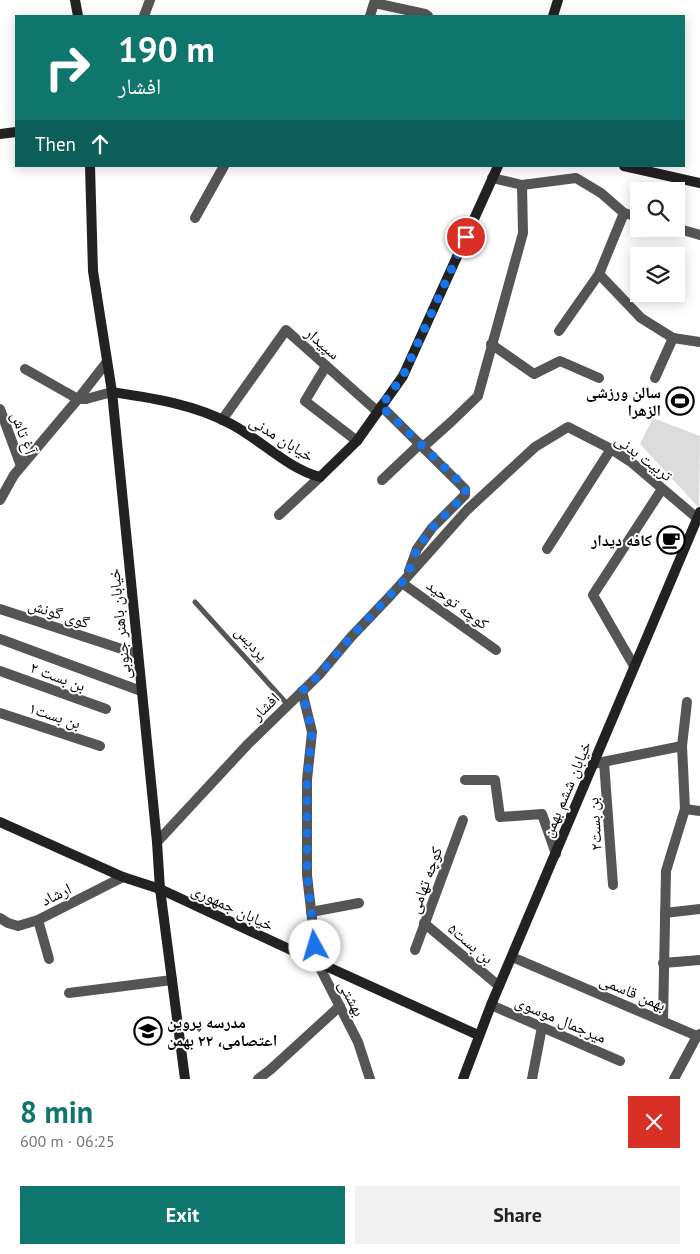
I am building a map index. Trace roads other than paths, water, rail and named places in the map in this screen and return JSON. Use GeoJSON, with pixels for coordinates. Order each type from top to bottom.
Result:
{"type":"FeatureCollection","features":[{"type":"Feature","properties":{"kind":"street"},"geometry":{"type":"LineString","coordinates":[[75,0],[78,15]]}},
{"type":"Feature","properties":{"kind":"street"},"geometry":{"type":"LineString","coordinates":[[144,15],[150,0]]}},
{"type":"Feature","properties":{"kind":"street"},"geometry":{"type":"LineString","coordinates":[[553,15],[558,0]]}},
{"type":"Feature","properties":{"kind":"street"},"geometry":{"type":"LineString","coordinates":[[370,15],[375,1],[426,15]]}},
{"type":"Feature","properties":{"kind":"street"},"geometry":{"type":"LineString","coordinates":[[0,134],[15,132]]}},
{"type":"Feature","properties":{"kind":"street","name":"خیابان باهنر جنوبی"},"geometry":{"type":"LineString","coordinates":[[90,167],[93,271],[112,392],[157,842],[160,889],[186,1079]]}},
{"type":"Feature","properties":{"kind":"street"},"geometry":{"type":"LineString","coordinates":[[195,218],[223,167]]}},
{"type":"Feature","properties":{"kind":"street","name":"خیابان مدنی"},"geometry":{"type":"LineString","coordinates":[[112,392],[144,396],[189,406],[231,424],[290,463],[312,476],[320,477],[357,441],[403,376],[498,167]]}},
{"type":"Feature","properties":{"kind":"street"},"geometry":{"type":"LineString","coordinates":[[628,167],[700,183]]}},
{"type":"Feature","properties":{"kind":"street"},"geometry":{"type":"LineString","coordinates":[[492,178],[522,185],[576,178],[601,193],[624,213],[630,215]]}},
{"type":"Feature","properties":{"kind":"street"},"geometry":{"type":"LineString","coordinates":[[382,480],[421,445],[451,422],[478,396],[523,233],[522,185]]}},
{"type":"Feature","properties":{"kind":"street"},"geometry":{"type":"LineString","coordinates":[[559,331],[599,274],[624,213]]}},
{"type":"Feature","properties":{"kind":"street"},"geometry":{"type":"LineString","coordinates":[[685,231],[700,235]]}},
{"type":"Feature","properties":{"kind":"street"},"geometry":{"type":"LineString","coordinates":[[599,274],[641,318],[673,338],[700,342]]}},
{"type":"Feature","properties":{"kind":"street","name":"سپیدار"},"geometry":{"type":"LineString","coordinates":[[222,420],[286,330],[421,445],[466,488],[465,495],[432,528],[417,549],[405,580]]}},
{"type":"Feature","properties":{"kind":"street"},"geometry":{"type":"LineString","coordinates":[[655,378],[673,338]]}},
{"type":"Feature","properties":{"kind":"street"},"geometry":{"type":"LineString","coordinates":[[491,344],[534,374],[560,362],[600,378]]}},
{"type":"Feature","properties":{"kind":"street"},"geometry":{"type":"LineString","coordinates":[[0,500],[14,475],[78,400],[106,363]]}},
{"type":"Feature","properties":{"kind":"street"},"geometry":{"type":"LineString","coordinates":[[326,366],[305,401],[357,441]]}},
{"type":"Feature","properties":{"kind":"street"},"geometry":{"type":"LineString","coordinates":[[25,369],[78,400],[112,392]]}},
{"type":"Feature","properties":{"kind":"street","name":"آغ تاش"},"geometry":{"type":"LineString","coordinates":[[0,409],[21,466]]}},
{"type":"Feature","properties":{"kind":"street","name":"تربیت بدنی"},"geometry":{"type":"LineString","coordinates":[[568,427],[631,462],[662,489],[698,515]]}},
{"type":"Feature","properties":{"kind":"street","name":"افشار"},"geometry":{"type":"LineString","coordinates":[[157,842],[248,744],[319,675],[351,637],[467,510],[535,447],[568,427]]}},
{"type":"Feature","properties":{"kind":"street"},"geometry":{"type":"LineString","coordinates":[[547,549],[610,449]]}},
{"type":"Feature","properties":{"kind":"street"},"geometry":{"type":"LineString","coordinates":[[279,515],[320,477]]}},
{"type":"Feature","properties":{"kind":"street"},"geometry":{"type":"LineString","coordinates":[[634,666],[593,595],[662,489]]}},
{"type":"Feature","properties":{"kind":"street","name":"خیابان ششم بهمن"},"geometry":{"type":"LineString","coordinates":[[463,1079],[478,1035],[698,515]]}},
{"type":"Feature","properties":{"kind":"street","name":"کوچه توحید"},"geometry":{"type":"LineString","coordinates":[[405,580],[496,650]]}},
{"type":"Feature","properties":{"kind":"street","name":"گوی گونش"},"geometry":{"type":"LineString","coordinates":[[0,609],[137,654]]}},
{"type":"Feature","properties":{"kind":"street"},"geometry":{"type":"LineString","coordinates":[[0,639],[141,691]]}},
{"type":"Feature","properties":{"kind":"street","name":"بن بست ۲"},"geometry":{"type":"LineString","coordinates":[[0,671],[106,709]]}},
{"type":"Feature","properties":{"kind":"street","name":"بهشتی"},"geometry":{"type":"LineString","coordinates":[[302,691],[312,732],[307,780],[307,875],[317,962],[358,1042],[370,1079]]}},
{"type":"Feature","properties":{"kind":"street"},"geometry":{"type":"LineString","coordinates":[[663,1021],[666,871],[685,809],[682,746],[686,702]]}},
{"type":"Feature","properties":{"kind":"street","name":"بن بست۱"},"geometry":{"type":"LineString","coordinates":[[0,713],[100,746]]}},
{"type":"Feature","properties":{"kind":"street"},"geometry":{"type":"LineString","coordinates":[[593,764],[682,746]]}},
{"type":"Feature","properties":{"kind":"street","name":"بن بست۲"},"geometry":{"type":"LineString","coordinates":[[604,762],[613,885]]}},
{"type":"Feature","properties":{"kind":"street"},"geometry":{"type":"LineString","coordinates":[[465,780],[495,780],[500,818],[542,814],[556,854]]}},
{"type":"Feature","properties":{"kind":"street"},"geometry":{"type":"LineString","coordinates":[[685,809],[700,810]]}},
{"type":"Feature","properties":{"kind":"street","name":"کوچه تهامی"},"geometry":{"type":"LineString","coordinates":[[415,950],[463,820]]}},
{"type":"Feature","properties":{"kind":"street","name":"خیابان جمهوری"},"geometry":{"type":"LineString","coordinates":[[0,822],[123,877],[160,889],[478,1035]]}},
{"type":"Feature","properties":{"kind":"street","name":"ارشاد"},"geometry":{"type":"LineString","coordinates":[[0,918],[18,926],[38,920],[123,877]]}},
{"type":"Feature","properties":{"kind":"street"},"geometry":{"type":"LineString","coordinates":[[311,912],[359,903]]}},
{"type":"Feature","properties":{"kind":"street"},"geometry":{"type":"LineString","coordinates":[[664,913],[700,909]]}},
{"type":"Feature","properties":{"kind":"street"},"geometry":{"type":"LineString","coordinates":[[38,920],[49,959]]}},
{"type":"Feature","properties":{"kind":"street","name":"بن بست۵"},"geometry":{"type":"LineString","coordinates":[[424,923],[499,986]]}},
{"type":"Feature","properties":{"kind":"street","name":"بهمن قاسمی"},"geometry":{"type":"LineString","coordinates":[[512,957],[699,1035],[674,1079]]}},
{"type":"Feature","properties":{"kind":"street"},"geometry":{"type":"LineString","coordinates":[[664,963],[700,960]]}},
{"type":"Feature","properties":{"kind":"street"},"geometry":{"type":"LineString","coordinates":[[69,993],[172,980]]}},
{"type":"Feature","properties":{"kind":"street","name":"میرجمال موسوی"},"geometry":{"type":"LineString","coordinates":[[491,1005],[620,1061]]}},
{"type":"Feature","properties":{"kind":"street"},"geometry":{"type":"LineString","coordinates":[[258,1079],[340,1006]]}},
{"type":"Feature","properties":{"kind":"street"},"geometry":{"type":"LineString","coordinates":[[532,1079],[542,1027]]}},
{"type":"Feature","properties":{"kind":"street"},"geometry":{"type":"LineString","coordinates":[[270,1070],[276,1079]]}},
{"type":"Feature","properties":{"kind":"lane","name":"پردیس"},"geometry":{"type":"LineString","coordinates":[[195,602],[288,705]]}},
{"type":"Feature","properties":{"kind":"place","name":"سالن ورزشی الزهرا"},"geometry":{"type":"Point","coordinates":[680,401]}},
{"type":"Feature","properties":{"kind":"place","name":"کافه دیدار"},"geometry":{"type":"Point","coordinates":[671,540]}},
{"type":"Feature","properties":{"kind":"place","name":"مدرسه پروین اعتصامی، ۲۲ بهمن"},"geometry":{"type":"Point","coordinates":[148,1031]}}]}
